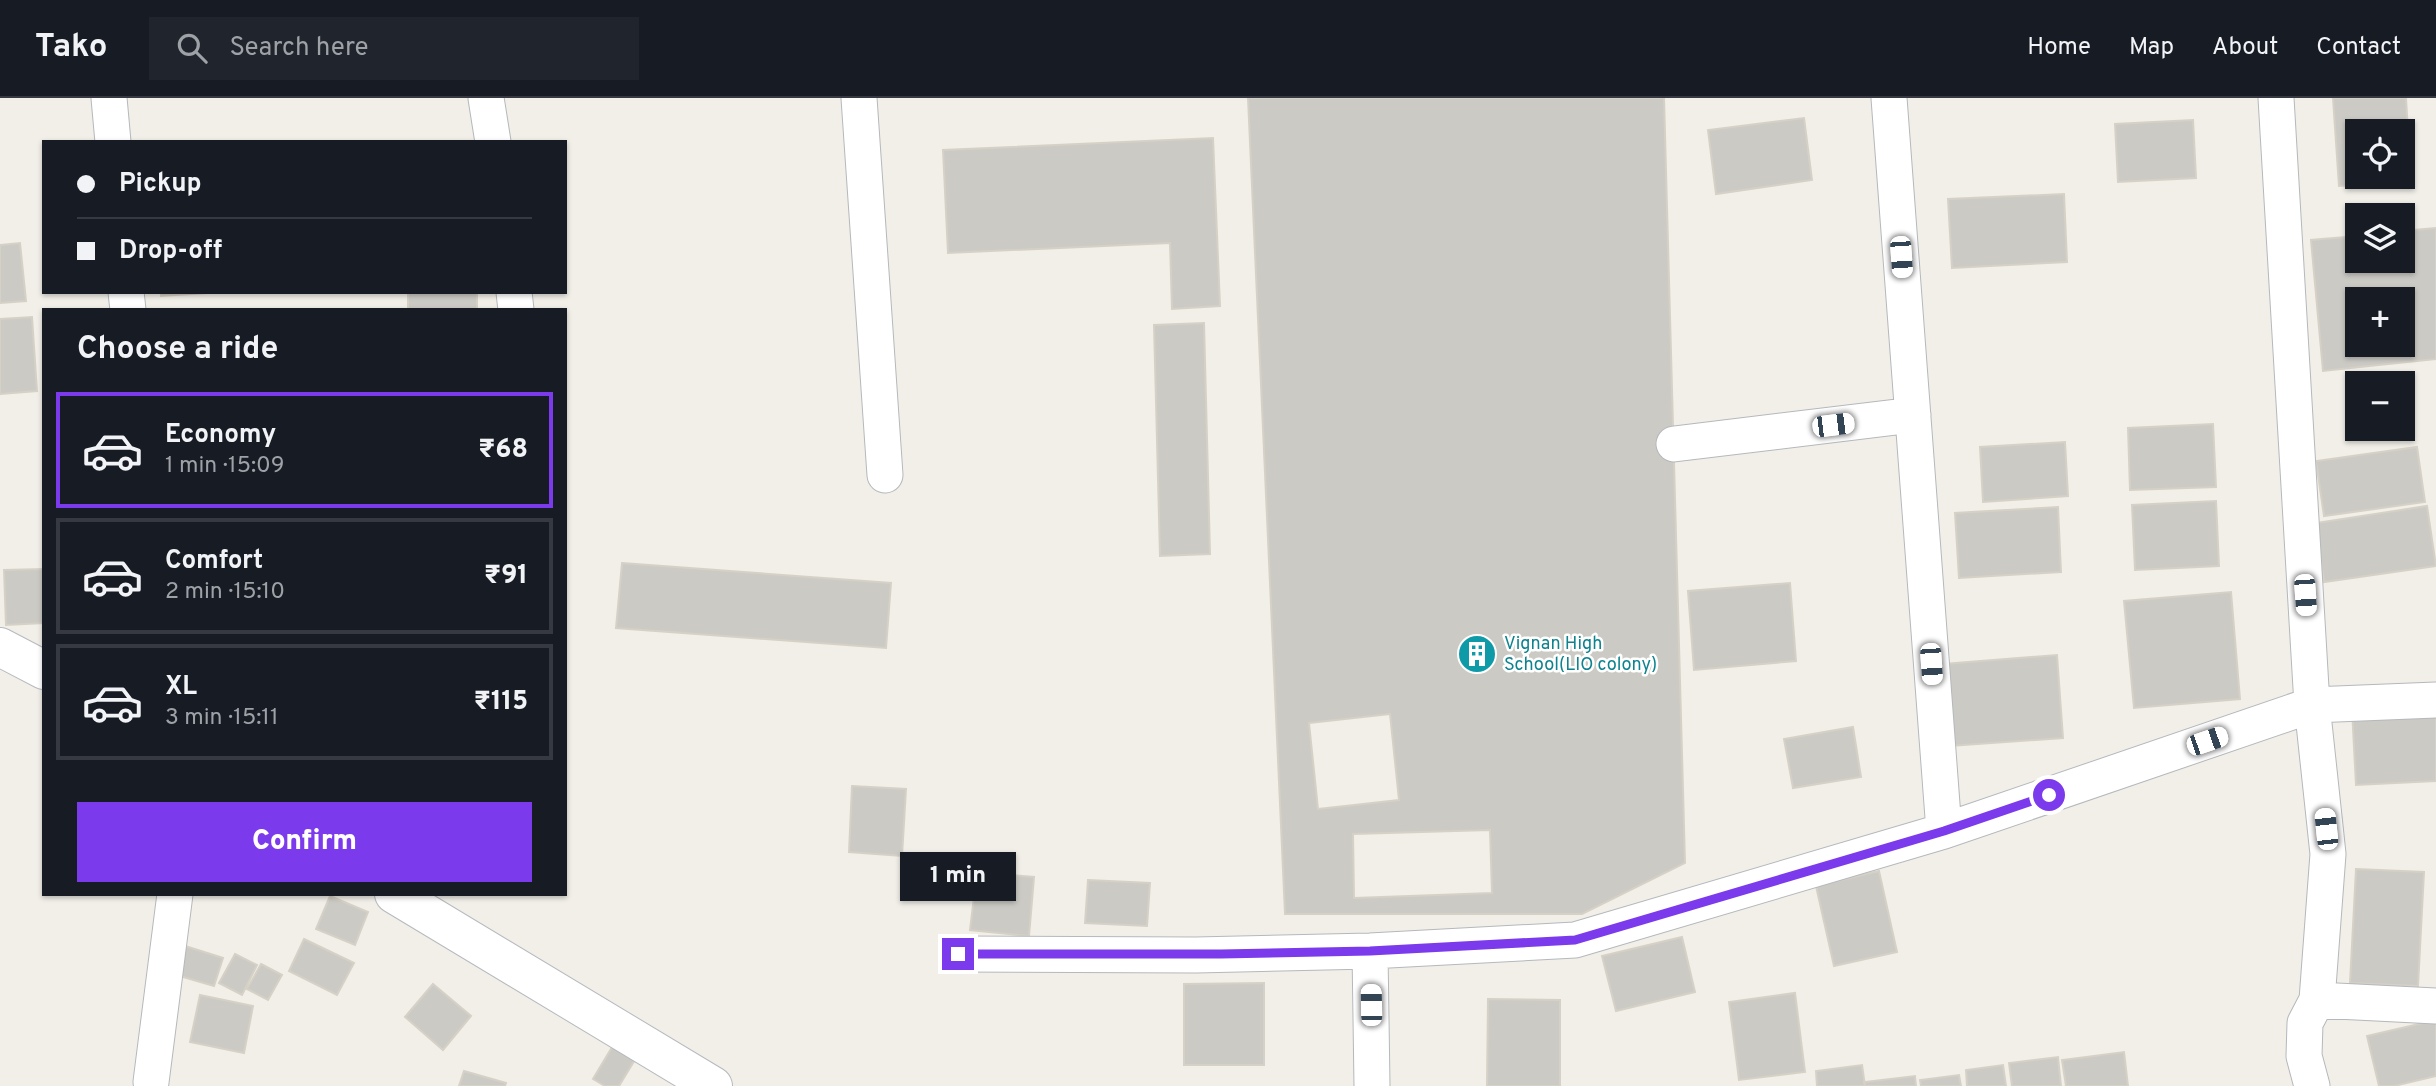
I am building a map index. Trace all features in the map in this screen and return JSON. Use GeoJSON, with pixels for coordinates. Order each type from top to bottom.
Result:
{"type":"FeatureCollection","features":[{"type":"Feature","properties":{"kind":"street"},"geometry":{"type":"LineString","coordinates":[[109,98],[113,140]]}},
{"type":"Feature","properties":{"kind":"street"},"geometry":{"type":"LineString","coordinates":[[486,98],[492,140]]}},
{"type":"Feature","properties":{"kind":"street"},"geometry":{"type":"LineString","coordinates":[[859,98],[885,475]]}},
{"type":"Feature","properties":{"kind":"street"},"geometry":{"type":"LineString","coordinates":[[1889,98],[1944,831]]}},
{"type":"Feature","properties":{"kind":"street"},"geometry":{"type":"LineString","coordinates":[[2276,98],[2312,705],[2328,854],[2317,1000],[2305,1023],[2304,1056],[2312,1086]]}},
{"type":"Feature","properties":{"kind":"street"},"geometry":{"type":"LineString","coordinates":[[1674,444],[1913,415]]}},
{"type":"Feature","properties":{"kind":"street"},"geometry":{"type":"LineString","coordinates":[[0,647],[42,669]]}},
{"type":"Feature","properties":{"kind":"street"},"geometry":{"type":"LineString","coordinates":[[958,954],[1196,955],[1370,951],[1575,940],[1944,831],[2312,705],[2436,700]]}},
{"type":"Feature","properties":{"kind":"street"},"geometry":{"type":"LineString","coordinates":[[151,1082],[175,896]]}},
{"type":"Feature","properties":{"kind":"street"},"geometry":{"type":"LineString","coordinates":[[397,896],[713,1086]]}},
{"type":"Feature","properties":{"kind":"street"},"geometry":{"type":"LineString","coordinates":[[1370,951],[1372,1086]]}},
{"type":"Feature","properties":{"kind":"street"},"geometry":{"type":"LineString","coordinates":[[2317,1000],[2436,1006]]}},
{"type":"Feature","properties":{"kind":"building","name":"Vignan High School(LIO colony)"},"geometry":{"type":"Polygon","coordinates":[[[1248,98],[1664,98],[1685,863],[1582,914],[1285,914],[1248,98]]]}},
{"type":"Feature","properties":{"kind":"building"},"geometry":{"type":"Polygon","coordinates":[[[2333,98],[2406,98],[2407,119],[2345,119],[2345,186],[2339,186],[2333,98]]]}},
{"type":"Feature","properties":{"kind":"building"},"geometry":{"type":"Polygon","coordinates":[[[1804,118],[1812,180],[1716,194],[1708,130],[1804,118]]]}},
{"type":"Feature","properties":{"kind":"building"},"geometry":{"type":"Polygon","coordinates":[[[2193,120],[2196,178],[2118,182],[2115,124],[2193,120]]]}},
{"type":"Feature","properties":{"kind":"building"},"geometry":{"type":"Polygon","coordinates":[[[1213,138],[1220,306],[1172,309],[1170,243],[948,253],[943,150],[1213,138]]]}},
{"type":"Feature","properties":{"kind":"building"},"geometry":{"type":"Polygon","coordinates":[[[2064,194],[2067,262],[1952,268],[1948,199],[2064,194]]]}},
{"type":"Feature","properties":{"kind":"building"},"geometry":{"type":"Polygon","coordinates":[[[2436,228],[2436,359],[2323,371],[2311,240],[2345,237],[2345,273],[2415,273],[2415,230],[2436,228]]]}},
{"type":"Feature","properties":{"kind":"building"},"geometry":{"type":"Polygon","coordinates":[[[20,243],[26,301],[0,303],[0,245],[20,243]]]}},
{"type":"Feature","properties":{"kind":"building"},"geometry":{"type":"Polygon","coordinates":[[[161,294],[192,294],[161,296],[161,294]]]}},
{"type":"Feature","properties":{"kind":"building"},"geometry":{"type":"Polygon","coordinates":[[[408,294],[477,294],[477,308],[408,308],[408,294]]]}},
{"type":"Feature","properties":{"kind":"building"},"geometry":{"type":"Polygon","coordinates":[[[32,317],[37,391],[0,394],[0,319],[32,317]]]}},
{"type":"Feature","properties":{"kind":"building"},"geometry":{"type":"Polygon","coordinates":[[[1204,323],[1210,554],[1160,556],[1154,325],[1204,323]]]}},
{"type":"Feature","properties":{"kind":"building"},"geometry":{"type":"Polygon","coordinates":[[[2213,424],[2216,487],[2130,490],[2128,428],[2213,424]]]}},
{"type":"Feature","properties":{"kind":"building"},"geometry":{"type":"Polygon","coordinates":[[[2065,442],[2068,496],[1983,502],[1980,447],[2065,442]]]}},
{"type":"Feature","properties":{"kind":"building"},"geometry":{"type":"Polygon","coordinates":[[[2417,447],[2425,502],[2324,516],[2316,461],[2417,447]]]}},
{"type":"Feature","properties":{"kind":"building"},"geometry":{"type":"Polygon","coordinates":[[[2216,501],[2219,566],[2135,570],[2132,505],[2216,501]]]}},
{"type":"Feature","properties":{"kind":"building"},"geometry":{"type":"Polygon","coordinates":[[[2427,506],[2436,566],[2324,582],[2316,523],[2427,506]]]}},
{"type":"Feature","properties":{"kind":"building"},"geometry":{"type":"Polygon","coordinates":[[[2058,507],[2061,572],[1959,578],[1955,513],[2058,507]]]}},
{"type":"Feature","properties":{"kind":"building"},"geometry":{"type":"Polygon","coordinates":[[[622,563],[891,583],[886,648],[616,628],[622,563]]]}},
{"type":"Feature","properties":{"kind":"building"},"geometry":{"type":"Polygon","coordinates":[[[42,569],[42,623],[6,625],[4,570],[42,569]]]}},
{"type":"Feature","properties":{"kind":"building"},"geometry":{"type":"Polygon","coordinates":[[[1790,583],[1796,661],[1694,670],[1688,591],[1790,583]]]}},
{"type":"Feature","properties":{"kind":"building"},"geometry":{"type":"Polygon","coordinates":[[[2231,592],[2240,699],[2134,708],[2124,601],[2231,592]]]}},
{"type":"Feature","properties":{"kind":"building"},"geometry":{"type":"Polygon","coordinates":[[[2057,655],[2063,738],[1950,746],[1944,664],[2057,655]]]}},
{"type":"Feature","properties":{"kind":"building"},"geometry":{"type":"Polygon","coordinates":[[[2436,704],[2436,781],[2356,785],[2352,709],[2436,704]]]}},
{"type":"Feature","properties":{"kind":"building"},"geometry":{"type":"Polygon","coordinates":[[[1390,714],[1399,800],[1318,809],[1309,723],[1390,714]]]}},
{"type":"Feature","properties":{"kind":"building"},"geometry":{"type":"Polygon","coordinates":[[[1853,727],[1861,777],[1793,788],[1784,739],[1853,727]]]}},
{"type":"Feature","properties":{"kind":"building"},"geometry":{"type":"Polygon","coordinates":[[[852,786],[906,789],[902,856],[849,852],[852,786]]]}},
{"type":"Feature","properties":{"kind":"building"},"geometry":{"type":"Polygon","coordinates":[[[1490,830],[1492,893],[1354,898],[1353,834],[1490,830]]]}},
{"type":"Feature","properties":{"kind":"building"},"geometry":{"type":"Polygon","coordinates":[[[2356,869],[2424,872],[2418,986],[2350,983],[2356,869]]]}},
{"type":"Feature","properties":{"kind":"building"},"geometry":{"type":"Polygon","coordinates":[[[1879,871],[1897,952],[1834,966],[1816,886],[1879,871]]]}},
{"type":"Feature","properties":{"kind":"building"},"geometry":{"type":"Polygon","coordinates":[[[977,872],[1034,877],[1029,936],[970,930],[977,872]]]}},
{"type":"Feature","properties":{"kind":"building"},"geometry":{"type":"Polygon","coordinates":[[[1088,880],[1150,883],[1147,926],[1085,923],[1088,880]]]}},
{"type":"Feature","properties":{"kind":"building"},"geometry":{"type":"Polygon","coordinates":[[[330,896],[368,912],[355,945],[316,929],[330,896]]]}},
{"type":"Feature","properties":{"kind":"building"},"geometry":{"type":"Polygon","coordinates":[[[1682,937],[1695,992],[1616,1011],[1602,956],[1682,937]]]}},
{"type":"Feature","properties":{"kind":"building"},"geometry":{"type":"Polygon","coordinates":[[[304,939],[354,963],[337,995],[289,971],[304,939]]]}},
{"type":"Feature","properties":{"kind":"building"},"geometry":{"type":"Polygon","coordinates":[[[182,945],[223,958],[214,986],[173,974],[182,945]]]}},
{"type":"Feature","properties":{"kind":"building"},"geometry":{"type":"Polygon","coordinates":[[[235,954],[257,965],[242,995],[219,983],[235,954]]]}},
{"type":"Feature","properties":{"kind":"building"},"geometry":{"type":"Polygon","coordinates":[[[261,964],[282,975],[268,1000],[247,989],[261,964]]]}},
{"type":"Feature","properties":{"kind":"building"},"geometry":{"type":"Polygon","coordinates":[[[1264,983],[1264,1065],[1184,1065],[1184,984],[1264,983]]]}},
{"type":"Feature","properties":{"kind":"building"},"geometry":{"type":"Polygon","coordinates":[[[433,984],[471,1016],[443,1050],[405,1017],[433,984]]]}},
{"type":"Feature","properties":{"kind":"building"},"geometry":{"type":"Polygon","coordinates":[[[1795,993],[1805,1072],[1739,1080],[1729,1002],[1795,993]]]}},
{"type":"Feature","properties":{"kind":"building"},"geometry":{"type":"Polygon","coordinates":[[[200,995],[253,1006],[244,1053],[190,1042],[200,995]]]}},
{"type":"Feature","properties":{"kind":"building"},"geometry":{"type":"Polygon","coordinates":[[[1488,999],[1560,1000],[1560,1086],[1487,1086],[1488,999]]]}},
{"type":"Feature","properties":{"kind":"building"},"geometry":{"type":"Polygon","coordinates":[[[2436,1020],[2436,1076],[2394,1086],[2379,1086],[2367,1036],[2436,1020]]]}},
{"type":"Feature","properties":{"kind":"building"},"geometry":{"type":"Polygon","coordinates":[[[614,1044],[636,1058],[619,1086],[605,1086],[593,1079],[614,1044]]]}},
{"type":"Feature","properties":{"kind":"building"},"geometry":{"type":"Polygon","coordinates":[[[2124,1052],[2128,1086],[2066,1086],[2062,1060],[2124,1052]]]}},
{"type":"Feature","properties":{"kind":"building"},"geometry":{"type":"Polygon","coordinates":[[[2058,1057],[2061,1086],[2012,1086],[2009,1063],[2058,1057]]]}},
{"type":"Feature","properties":{"kind":"building"},"geometry":{"type":"Polygon","coordinates":[[[1862,1065],[1865,1086],[1817,1086],[1816,1071],[1862,1065]]]}},
{"type":"Feature","properties":{"kind":"building"},"geometry":{"type":"Polygon","coordinates":[[[2003,1065],[2006,1086],[1967,1086],[1966,1070],[2003,1065]]]}},
{"type":"Feature","properties":{"kind":"building"},"geometry":{"type":"Polygon","coordinates":[[[464,1071],[506,1083],[505,1086],[459,1086],[464,1071]]]}},
{"type":"Feature","properties":{"kind":"building"},"geometry":{"type":"Polygon","coordinates":[[[1959,1075],[1961,1086],[1921,1086],[1920,1080],[1959,1075]]]}},
{"type":"Feature","properties":{"kind":"building"},"geometry":{"type":"Polygon","coordinates":[[[1915,1076],[1916,1086],[1865,1086],[1864,1082],[1915,1076]]]}},
{"type":"Feature","properties":{"kind":"place","name":"Vignan High School(LIO colony)"},"geometry":{"type":"Point","coordinates":[1477,654]}},
{"type":"Feature","properties":{"kind":"route"},"geometry":{"type":"LineString","coordinates":[[958,954],[1370,951],[1575,940],[1944,831],[2049,795]]}}]}
